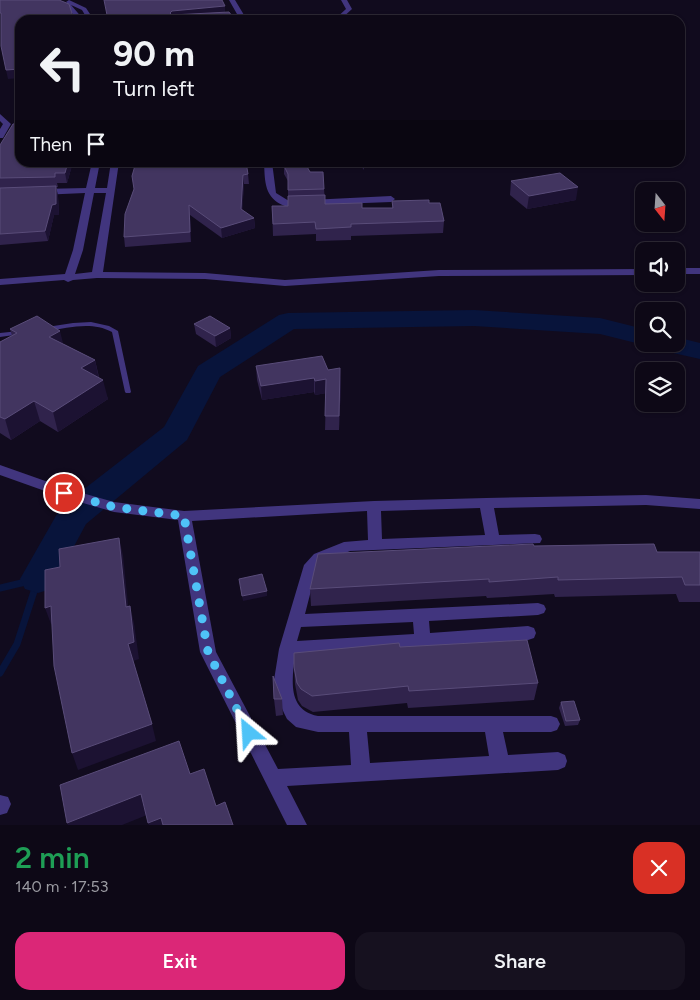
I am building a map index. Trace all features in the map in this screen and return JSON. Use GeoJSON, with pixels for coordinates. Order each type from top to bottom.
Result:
{"type":"FeatureCollection","features":[{"type":"Feature","properties":{"kind":"street"},"geometry":{"type":"LineString","coordinates":[[52,0],[70,2],[84,9],[88,15]]}},
{"type":"Feature","properties":{"kind":"street"},"geometry":{"type":"LineString","coordinates":[[62,4],[82,0]]}},
{"type":"Feature","properties":{"kind":"street"},"geometry":{"type":"LineString","coordinates":[[232,0],[241,15]]}},
{"type":"Feature","properties":{"kind":"street"},"geometry":{"type":"LineString","coordinates":[[342,15],[349,9],[344,0]]}},
{"type":"Feature","properties":{"kind":"street"},"geometry":{"type":"LineString","coordinates":[[45,2],[62,4],[74,9],[78,15]]}},
{"type":"Feature","properties":{"kind":"street"},"geometry":{"type":"LineString","coordinates":[[0,116],[7,124],[0,136]]}},
{"type":"Feature","properties":{"kind":"street"},"geometry":{"type":"LineString","coordinates":[[68,279],[78,250],[95,167]]}},
{"type":"Feature","properties":{"kind":"street"},"geometry":{"type":"LineString","coordinates":[[98,275],[114,167]]}},
{"type":"Feature","properties":{"kind":"street"},"geometry":{"type":"LineString","coordinates":[[269,167],[272,196],[277,201],[288,204],[391,199]]}},
{"type":"Feature","properties":{"kind":"street"},"geometry":{"type":"LineString","coordinates":[[27,192],[110,190]]}},
{"type":"Feature","properties":{"kind":"street"},"geometry":{"type":"LineString","coordinates":[[685,272],[700,271]]}},
{"type":"Feature","properties":{"kind":"street"},"geometry":{"type":"LineString","coordinates":[[0,282],[68,279],[98,275],[204,276],[285,283],[439,273],[635,272]]}},
{"type":"Feature","properties":{"kind":"street"},"geometry":{"type":"LineString","coordinates":[[2,472],[64,493],[114,507],[184,516],[374,506],[486,503],[646,500],[700,504]]}},
{"type":"Feature","properties":{"kind":"street"},"geometry":{"type":"LineString","coordinates":[[486,503],[493,540]]}},
{"type":"Feature","properties":{"kind":"street"},"geometry":{"type":"LineString","coordinates":[[374,506],[375,545]]}},
{"type":"Feature","properties":{"kind":"street"},"geometry":{"type":"LineString","coordinates":[[184,516],[208,652],[297,825]]}},
{"type":"Feature","properties":{"kind":"street"},"geometry":{"type":"LineString","coordinates":[[535,539],[349,546],[318,558],[309,568],[287,649],[283,680],[286,697],[293,713],[302,721],[318,724],[551,724]]}},
{"type":"Feature","properties":{"kind":"street"},"geometry":{"type":"LineString","coordinates":[[295,622],[538,609]]}},
{"type":"Feature","properties":{"kind":"street"},"geometry":{"type":"LineString","coordinates":[[420,615],[423,640]]}},
{"type":"Feature","properties":{"kind":"street"},"geometry":{"type":"LineString","coordinates":[[287,649],[528,633]]}},
{"type":"Feature","properties":{"kind":"street"},"geometry":{"type":"LineString","coordinates":[[357,724],[361,773]]}},
{"type":"Feature","properties":{"kind":"street"},"geometry":{"type":"LineString","coordinates":[[493,724],[500,764]]}},
{"type":"Feature","properties":{"kind":"street"},"geometry":{"type":"LineString","coordinates":[[273,778],[558,761]]}},
{"type":"Feature","properties":{"kind":"lane"},"geometry":{"type":"LineString","coordinates":[[39,330],[87,323],[105,324],[115,331],[128,392]]}},
{"type":"Feature","properties":{"kind":"lane"},"geometry":{"type":"LineString","coordinates":[[0,335],[29,331]]}},
{"type":"Feature","properties":{"kind":"building"},"geometry":{"type":"Polygon","coordinates":[[[0,0],[59,0],[69,4],[72,15],[15,15],[15,69],[6,70],[1,46],[0,0]]]}},
{"type":"Feature","properties":{"kind":"building"},"geometry":{"type":"Polygon","coordinates":[[[104,0],[222,0],[225,6],[172,11],[170,13],[172,15],[107,15],[104,0]]]}},
{"type":"Feature","properties":{"kind":"building"},"geometry":{"type":"Polygon","coordinates":[[[229,12],[231,15],[172,15],[229,12]]]}},
{"type":"Feature","properties":{"kind":"building"},"geometry":{"type":"Polygon","coordinates":[[[15,124],[15,167],[67,167],[65,173],[55,173],[55,177],[0,178],[0,145],[15,124]]]}},
{"type":"Feature","properties":{"kind":"building"},"geometry":{"type":"Polygon","coordinates":[[[135,167],[247,167],[248,174],[243,175],[241,209],[254,218],[221,228],[189,205],[190,232],[124,237],[125,214],[134,189],[132,176],[135,167]]]}},
{"type":"Feature","properties":{"kind":"building"},"geometry":{"type":"Polygon","coordinates":[[[284,167],[307,167],[310,172],[323,172],[324,189],[288,190],[288,174],[284,167]]]}},
{"type":"Feature","properties":{"kind":"building"},"geometry":{"type":"Polygon","coordinates":[[[560,173],[578,187],[529,196],[511,181],[560,173]]]}},
{"type":"Feature","properties":{"kind":"building"},"geometry":{"type":"Polygon","coordinates":[[[56,186],[56,204],[52,205],[45,231],[0,234],[0,188],[56,186]]]}},
{"type":"Feature","properties":{"kind":"building"},"geometry":{"type":"Polygon","coordinates":[[[325,195],[325,204],[362,203],[362,208],[393,208],[392,201],[429,200],[429,203],[440,203],[444,221],[351,224],[351,227],[316,229],[315,222],[273,224],[272,206],[288,206],[288,196],[325,195]]]}},
{"type":"Feature","properties":{"kind":"building"},"geometry":{"type":"Polygon","coordinates":[[[37,316],[60,331],[49,337],[95,360],[81,368],[103,380],[53,412],[34,401],[5,419],[0,417],[0,342],[17,333],[10,329],[37,316]]]}},
{"type":"Feature","properties":{"kind":"building"},"geometry":{"type":"Polygon","coordinates":[[[210,316],[230,328],[215,336],[194,324],[210,316]]]}},
{"type":"Feature","properties":{"kind":"building"},"geometry":{"type":"Polygon","coordinates":[[[322,356],[328,370],[340,368],[339,416],[325,416],[326,379],[315,381],[314,378],[261,386],[256,366],[322,356]]]}},
{"type":"Feature","properties":{"kind":"building"},"geometry":{"type":"Polygon","coordinates":[[[119,538],[126,607],[130,606],[134,642],[128,644],[152,724],[72,753],[54,666],[51,606],[45,608],[45,570],[60,567],[59,549],[119,538]]]}},
{"type":"Feature","properties":{"kind":"building"},"geometry":{"type":"Polygon","coordinates":[[[533,544],[534,546],[654,544],[657,552],[700,552],[700,585],[685,585],[682,577],[558,580],[558,577],[489,582],[489,579],[310,589],[318,554],[533,544]]]}},
{"type":"Feature","properties":{"kind":"building"},"geometry":{"type":"Polygon","coordinates":[[[262,574],[267,591],[242,596],[239,579],[262,574]]]}},
{"type":"Feature","properties":{"kind":"building"},"geometry":{"type":"Polygon","coordinates":[[[527,640],[538,683],[409,691],[408,686],[312,696],[301,689],[297,683],[294,667],[294,653],[399,643],[400,647],[527,640]]]}},
{"type":"Feature","properties":{"kind":"building"},"geometry":{"type":"Polygon","coordinates":[[[273,676],[282,699],[274,699],[273,676]]]}},
{"type":"Feature","properties":{"kind":"building"},"geometry":{"type":"Polygon","coordinates":[[[574,701],[580,720],[566,721],[561,702],[574,701]]]}},
{"type":"Feature","properties":{"kind":"building"},"geometry":{"type":"Polygon","coordinates":[[[179,741],[190,774],[204,769],[216,806],[225,802],[233,825],[163,825],[161,818],[148,823],[141,794],[67,823],[60,785],[179,741]]]}},
{"type":"Feature","properties":{"kind":"waterway"},"geometry":{"type":"LineString","coordinates":[[38,579],[73,516],[176,433],[208,372],[288,321],[474,318],[600,326],[635,335]]}},
{"type":"Feature","properties":{"kind":"waterway"},"geometry":{"type":"LineString","coordinates":[[685,348],[700,351]]}},
{"type":"Feature","properties":{"kind":"waterway"},"geometry":{"type":"LineString","coordinates":[[0,588],[38,579],[17,644],[0,673]]}},
{"type":"Feature","properties":{"kind":"route"},"geometry":{"type":"LineString","coordinates":[[64,493],[114,507],[184,516],[208,652],[249,733]]}}]}
